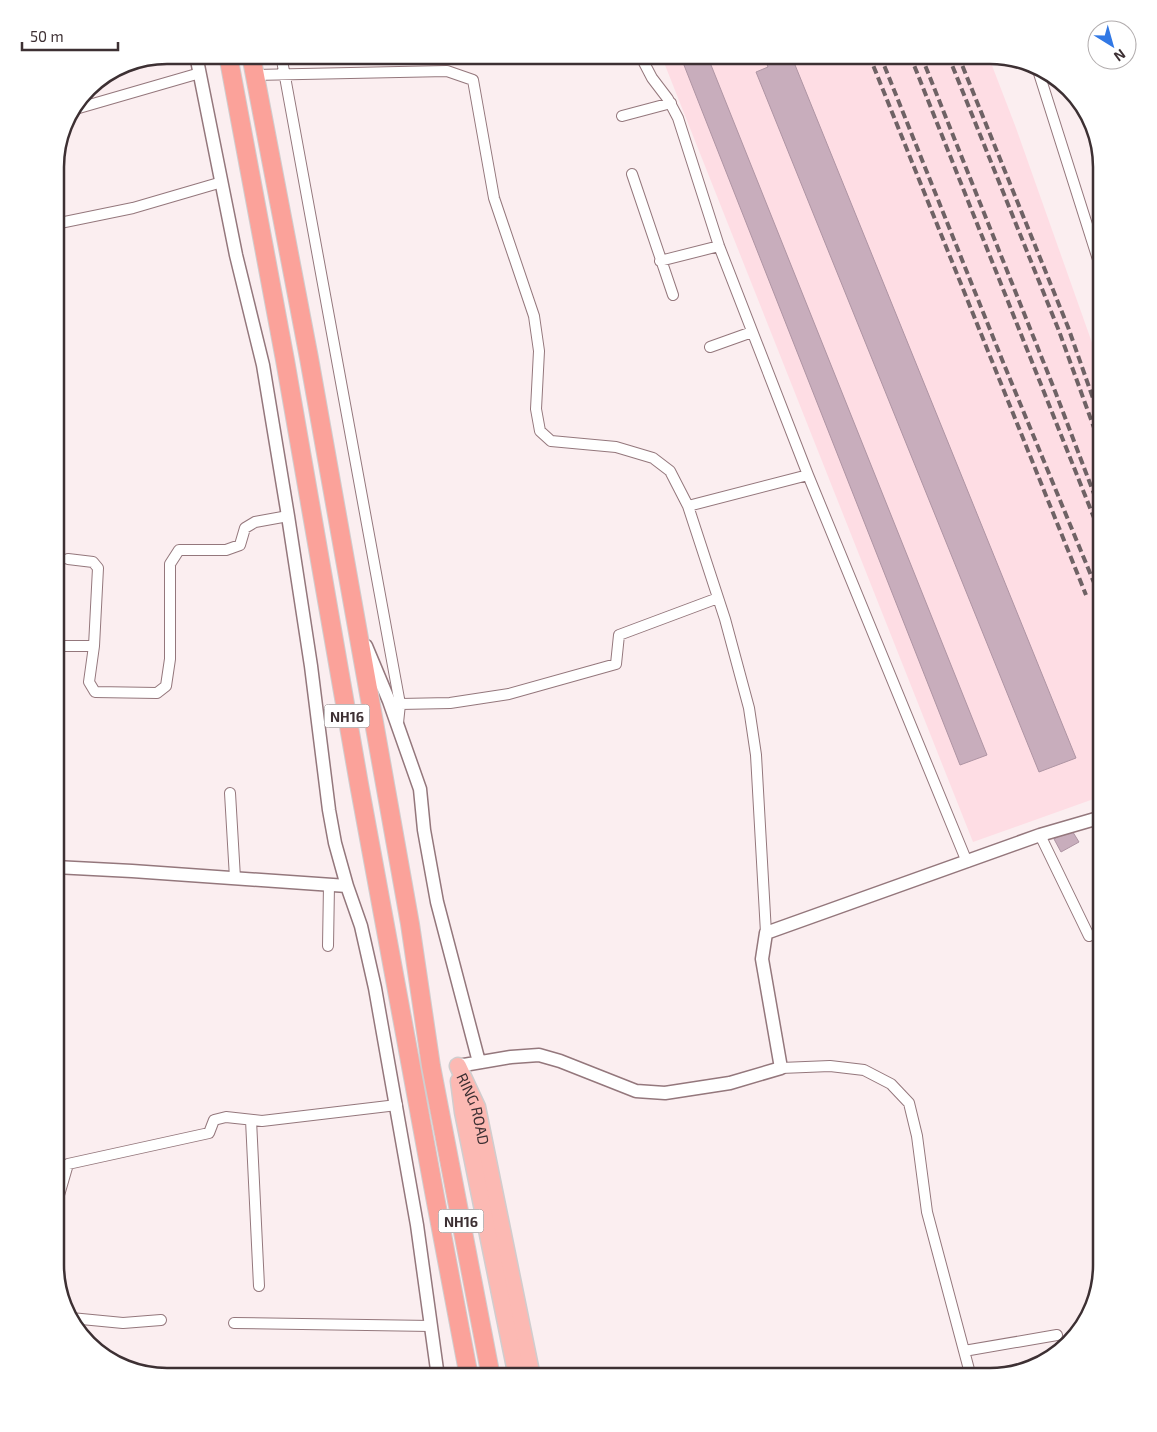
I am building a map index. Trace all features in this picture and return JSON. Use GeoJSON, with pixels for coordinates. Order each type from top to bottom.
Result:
{"type":"FeatureCollection","features":[{"type":"Feature","properties":{"kind":"highway","name":"NH16"},"geometry":{"type":"LineString","coordinates":[[230,64],[287,370],[359,784],[434,1197],[468,1368]]}},
{"type":"Feature","properties":{"kind":"highway","name":"NH16"},"geometry":{"type":"LineString","coordinates":[[252,64],[309,358],[410,924],[431,1066],[489,1368]]}},
{"type":"Feature","properties":{"kind":"main road"},"geometry":{"type":"LineString","coordinates":[[431,1066],[458,1066]]}},
{"type":"Feature","properties":{"kind":"main road","name":"RING ROAD"},"geometry":{"type":"LineString","coordinates":[[458,1066],[463,1112],[515,1368]]}},
{"type":"Feature","properties":{"kind":"main road","name":"RING ROAD"},"geometry":{"type":"LineString","coordinates":[[458,1066],[477,1107],[530,1368]]}},
{"type":"Feature","properties":{"kind":"street"},"geometry":{"type":"LineString","coordinates":[[198,64],[236,255],[262,365],[311,666],[329,810],[335,843],[363,935],[375,988],[417,1225],[437,1368]]}},
{"type":"Feature","properties":{"kind":"street"},"geometry":{"type":"LineString","coordinates":[[282,64],[400,704],[398,726]]}},
{"type":"Feature","properties":{"kind":"street"},"geometry":{"type":"LineString","coordinates":[[645,64],[652,78],[671,103],[678,118],[719,246],[752,332],[808,475],[967,862]]}},
{"type":"Feature","properties":{"kind":"street"},"geometry":{"type":"LineString","coordinates":[[254,75],[447,71],[473,80],[494,198],[534,316],[539,351],[536,409],[540,431],[550,441],[616,447],[653,458],[670,471],[688,506],[718,598],[749,708],[756,755],[766,933],[762,959],[781,1068]]}},
{"type":"Feature","properties":{"kind":"street"},"geometry":{"type":"LineString","coordinates":[[83,107],[200,73]]}},
{"type":"Feature","properties":{"kind":"street"},"geometry":{"type":"LineString","coordinates":[[1039,77],[1093,244]]}},
{"type":"Feature","properties":{"kind":"street"},"geometry":{"type":"LineString","coordinates":[[622,116],[671,103]]}},
{"type":"Feature","properties":{"kind":"street"},"geometry":{"type":"LineString","coordinates":[[632,174],[673,296]]}},
{"type":"Feature","properties":{"kind":"street"},"geometry":{"type":"LineString","coordinates":[[64,222],[133,208],[222,182]]}},
{"type":"Feature","properties":{"kind":"street"},"geometry":{"type":"LineString","coordinates":[[660,261],[719,246]]}},
{"type":"Feature","properties":{"kind":"street"},"geometry":{"type":"LineString","coordinates":[[710,347],[752,332]]}},
{"type":"Feature","properties":{"kind":"street"},"geometry":{"type":"LineString","coordinates":[[688,506],[808,475]]}},
{"type":"Feature","properties":{"kind":"street"},"geometry":{"type":"LineString","coordinates":[[68,559],[94,562],[98,568],[94,646],[89,682],[95,692],[157,693],[166,686],[170,659],[170,564],[179,550],[226,550],[240,545],[245,528],[255,522],[288,516]]}},
{"type":"Feature","properties":{"kind":"street"},"geometry":{"type":"LineString","coordinates":[[400,704],[450,703],[509,694],[616,664],[619,635],[718,598]]}},
{"type":"Feature","properties":{"kind":"street"},"geometry":{"type":"LineString","coordinates":[[356,623],[398,726],[420,789],[424,830],[437,902],[479,1062]]}},
{"type":"Feature","properties":{"kind":"street"},"geometry":{"type":"LineString","coordinates":[[64,646],[94,646]]}},
{"type":"Feature","properties":{"kind":"street"},"geometry":{"type":"LineString","coordinates":[[230,793],[235,878]]}},
{"type":"Feature","properties":{"kind":"street"},"geometry":{"type":"LineString","coordinates":[[766,933],[1040,836],[1093,820]]}},
{"type":"Feature","properties":{"kind":"street"},"geometry":{"type":"LineString","coordinates":[[1040,836],[1089,936]]}},
{"type":"Feature","properties":{"kind":"street"},"geometry":{"type":"LineString","coordinates":[[64,868],[347,886]]}},
{"type":"Feature","properties":{"kind":"street"},"geometry":{"type":"LineString","coordinates":[[328,946],[329,884]]}},
{"type":"Feature","properties":{"kind":"street"},"geometry":{"type":"LineString","coordinates":[[458,1066],[511,1057],[539,1055],[560,1061],[636,1091],[664,1093],[730,1083],[781,1068],[830,1066],[864,1070],[891,1084],[909,1103],[917,1136],[927,1212],[969,1368]]}},
{"type":"Feature","properties":{"kind":"street"},"geometry":{"type":"LineString","coordinates":[[64,1178],[68,1164],[209,1133],[214,1120],[226,1117],[262,1121],[397,1105]]}},
{"type":"Feature","properties":{"kind":"street"},"geometry":{"type":"LineString","coordinates":[[251,1120],[260,1286]]}},
{"type":"Feature","properties":{"kind":"street"},"geometry":{"type":"LineString","coordinates":[[79,1319],[123,1323],[161,1320]]}},
{"type":"Feature","properties":{"kind":"street"},"geometry":{"type":"LineString","coordinates":[[234,1323],[431,1326]]}},
{"type":"Feature","properties":{"kind":"street"},"geometry":{"type":"LineString","coordinates":[[964,1351],[1057,1335]]}},
{"type":"Feature","properties":{"kind":"shaded area"},"geometry":{"type":"Polygon","coordinates":[[[665,64],[991,64],[1093,346],[1093,799],[973,842],[665,64]]]}},
{"type":"Feature","properties":{"kind":"building"},"geometry":{"type":"Polygon","coordinates":[[[684,64],[711,64],[987,755],[960,765],[684,64]]]}},
{"type":"Feature","properties":{"kind":"building"},"geometry":{"type":"Polygon","coordinates":[[[767,64],[795,64],[1076,758],[1039,772],[756,72],[768,67],[767,64]]]}},
{"type":"Feature","properties":{"kind":"building"},"geometry":{"type":"Polygon","coordinates":[[[1071,829],[1079,842],[1061,852],[1054,839],[1071,829]]]}},
{"type":"Feature","properties":{"kind":"railway"},"geometry":{"type":"LineString","coordinates":[[873,64],[1086,595]]}},
{"type":"Feature","properties":{"kind":"railway"},"geometry":{"type":"LineString","coordinates":[[884,64],[1093,580]]}},
{"type":"Feature","properties":{"kind":"railway"},"geometry":{"type":"LineString","coordinates":[[914,64],[1093,515]]}},
{"type":"Feature","properties":{"kind":"railway"},"geometry":{"type":"LineString","coordinates":[[925,64],[1093,491]]}},
{"type":"Feature","properties":{"kind":"railway"},"geometry":{"type":"LineString","coordinates":[[952,64],[1059,331],[1093,425]]}},
{"type":"Feature","properties":{"kind":"railway"},"geometry":{"type":"LineString","coordinates":[[962,64],[1068,327],[1093,398]]}}]}
